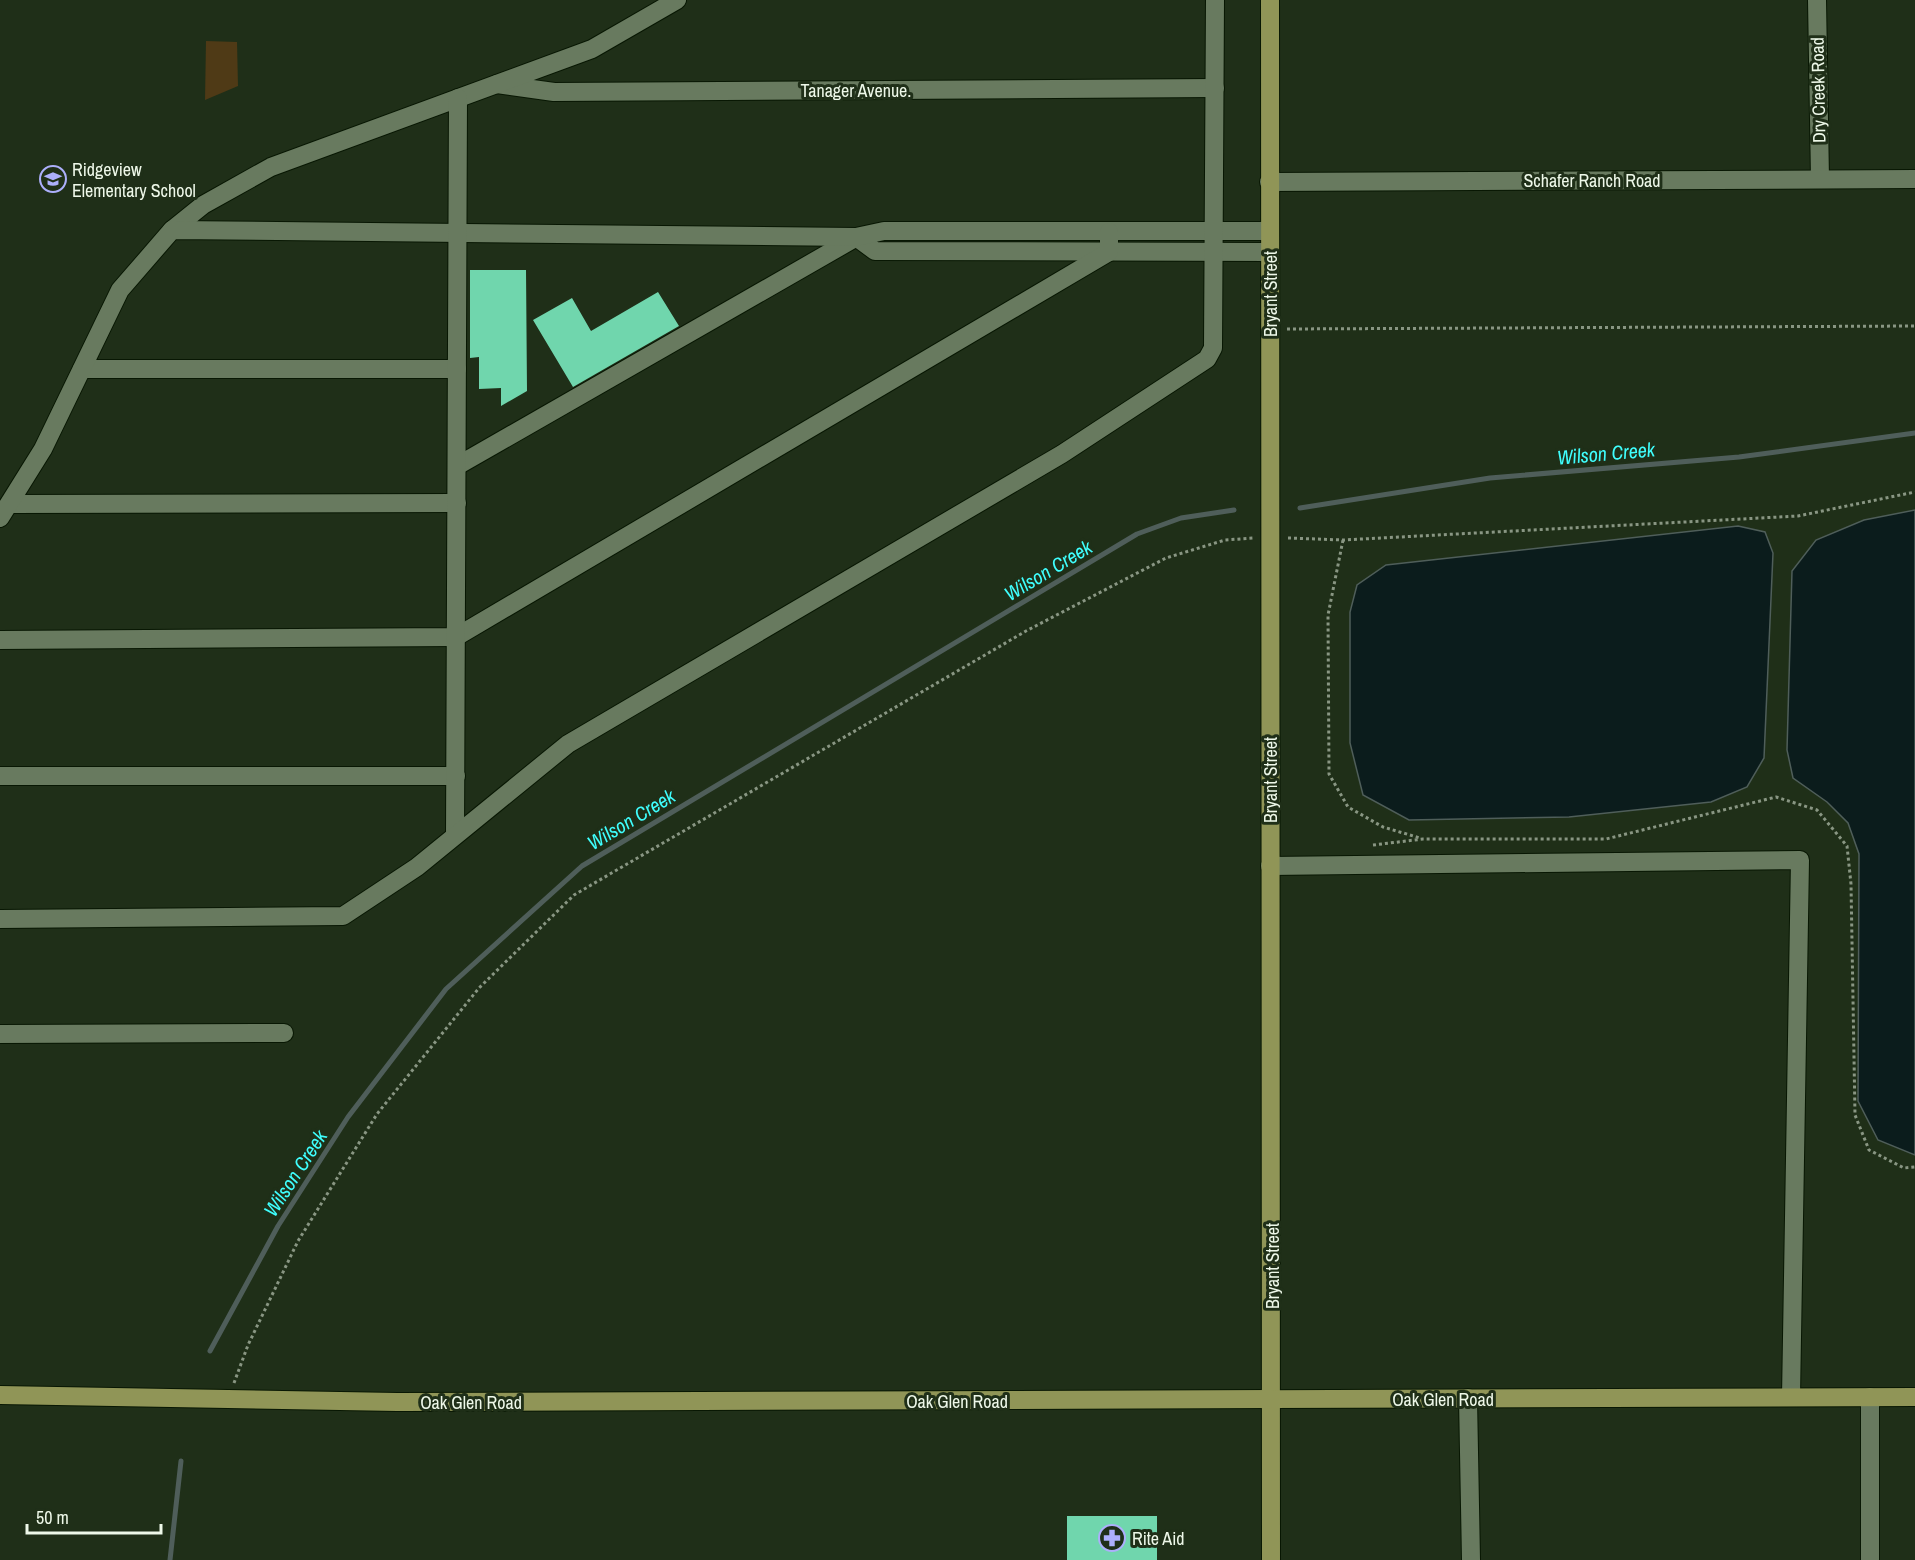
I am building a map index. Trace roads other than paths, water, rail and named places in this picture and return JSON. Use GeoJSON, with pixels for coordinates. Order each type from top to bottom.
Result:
{"type":"FeatureCollection","features":[{"type":"Feature","properties":{"kind":"main road","name":"Bryant Street"},"geometry":{"type":"LineString","coordinates":[[1270,0],[1271,1560]]}},
{"type":"Feature","properties":{"kind":"main road","name":"Oak Glen Road"},"geometry":{"type":"LineString","coordinates":[[0,1395],[397,1402],[1915,1397]]}},
{"type":"Feature","properties":{"kind":"street"},"geometry":{"type":"LineString","coordinates":[[4,511],[43,449],[120,290],[172,230],[203,205],[271,167],[592,49],[677,0]]}},
{"type":"Feature","properties":{"kind":"street"},"geometry":{"type":"LineString","coordinates":[[0,919],[344,916],[417,867],[568,744],[1062,454],[1207,360],[1213,348],[1215,0]]}},
{"type":"Feature","properties":{"kind":"street","name":"Dry Creek Road"},"geometry":{"type":"LineString","coordinates":[[1817,0],[1820,179]]}},
{"type":"Feature","properties":{"kind":"street","name":"Tanager Avenue."},"geometry":{"type":"LineString","coordinates":[[497,84],[554,92],[1215,88]]}},
{"type":"Feature","properties":{"kind":"street"},"geometry":{"type":"LineString","coordinates":[[455,835],[458,98]]}},
{"type":"Feature","properties":{"kind":"street","name":"Schafer Ranch Road"},"geometry":{"type":"LineString","coordinates":[[1269,182],[1915,179]]}},
{"type":"Feature","properties":{"kind":"street"},"geometry":{"type":"LineString","coordinates":[[172,230],[856,237],[884,231],[1269,231]]}},
{"type":"Feature","properties":{"kind":"street"},"geometry":{"type":"LineString","coordinates":[[1109,232],[1109,252]]}},
{"type":"Feature","properties":{"kind":"street"},"geometry":{"type":"LineString","coordinates":[[856,237],[875,251],[1269,252]]}},
{"type":"Feature","properties":{"kind":"street"},"geometry":{"type":"LineString","coordinates":[[457,466],[856,237]]}},
{"type":"Feature","properties":{"kind":"street"},"geometry":{"type":"LineString","coordinates":[[0,640],[456,637],[1109,252]]}},
{"type":"Feature","properties":{"kind":"street"},"geometry":{"type":"LineString","coordinates":[[82,369],[457,369]]}},
{"type":"Feature","properties":{"kind":"street"},"geometry":{"type":"LineString","coordinates":[[4,511],[457,503]]}},
{"type":"Feature","properties":{"kind":"street"},"geometry":{"type":"LineString","coordinates":[[0,776],[456,776]]}},
{"type":"Feature","properties":{"kind":"street"},"geometry":{"type":"LineString","coordinates":[[1270,866],[1800,860],[1791,1397]]}},
{"type":"Feature","properties":{"kind":"street"},"geometry":{"type":"LineString","coordinates":[[0,1034],[284,1033]]}},
{"type":"Feature","properties":{"kind":"street"},"geometry":{"type":"LineString","coordinates":[[1870,1397],[1870,1560]]}},
{"type":"Feature","properties":{"kind":"street"},"geometry":{"type":"LineString","coordinates":[[1468,1398],[1471,1560]]}},
{"type":"Feature","properties":{"kind":"waterway","name":"Wilson Creek"},"geometry":{"type":"LineString","coordinates":[[1300,508],[1490,478],[1739,457],[1915,433]]}},
{"type":"Feature","properties":{"kind":"waterway","name":"Wilson Creek"},"geometry":{"type":"LineString","coordinates":[[210,1351],[278,1226],[348,1117],[446,989],[582,866],[1137,534],[1181,518],[1234,510]]}},
{"type":"Feature","properties":{"kind":"waterway","name":"Wilson Creek"},"geometry":{"type":"LineString","coordinates":[[170,1560],[181,1461]]}},
{"type":"Feature","properties":{"kind":"place","name":"Ridgeview Elementary School"},"geometry":{"type":"Point","coordinates":[53,179]}},
{"type":"Feature","properties":{"kind":"place","name":"Rite Aid"},"geometry":{"type":"Point","coordinates":[1112,1538]}}]}
